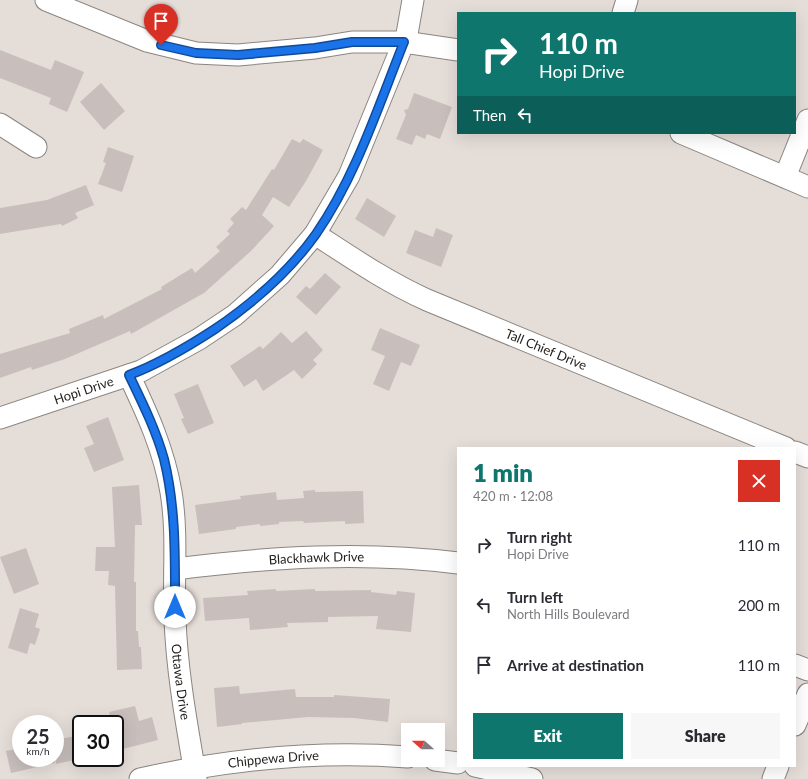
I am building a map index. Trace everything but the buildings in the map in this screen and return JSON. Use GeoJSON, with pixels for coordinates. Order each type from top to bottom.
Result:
{"type":"FeatureCollection","features":[{"type":"Feature","properties":{"kind":"street"},"geometry":{"type":"LineString","coordinates":[[46,0],[147,41],[196,53],[238,55],[315,48],[352,42],[404,42],[457,50]]}},
{"type":"Feature","properties":{"kind":"street","name":"Hopi Drive"},"geometry":{"type":"LineString","coordinates":[[0,418],[140,371],[199,339],[234,315],[280,275],[316,234],[349,176],[404,42],[413,0]]}},
{"type":"Feature","properties":{"kind":"street"},"geometry":{"type":"LineString","coordinates":[[623,12],[627,0]]}},
{"type":"Feature","properties":{"kind":"street"},"geometry":{"type":"LineString","coordinates":[[785,177],[808,120]]}},
{"type":"Feature","properties":{"kind":"street"},"geometry":{"type":"LineString","coordinates":[[0,124],[36,147]]}},
{"type":"Feature","properties":{"kind":"street"},"geometry":{"type":"LineString","coordinates":[[683,134],[808,187]]}},
{"type":"Feature","properties":{"kind":"street","name":"Tall Chief Drive"},"geometry":{"type":"LineString","coordinates":[[316,234],[361,264],[420,297],[784,447]]}},
{"type":"Feature","properties":{"kind":"street","name":"Ottawa Drive"},"geometry":{"type":"LineString","coordinates":[[129,375],[153,428],[163,458],[171,492],[174,518],[177,657],[195,774]]}},
{"type":"Feature","properties":{"kind":"street"},"geometry":{"type":"LineString","coordinates":[[796,452],[808,457]]}},
{"type":"Feature","properties":{"kind":"street","name":"Blackhawk Drive"},"geometry":{"type":"LineString","coordinates":[[174,569],[271,558],[325,556],[379,556],[457,563]]}},
{"type":"Feature","properties":{"kind":"street"},"geometry":{"type":"LineString","coordinates":[[796,665],[808,670]]}},
{"type":"Feature","properties":{"kind":"street"},"geometry":{"type":"LineString","coordinates":[[796,723],[808,694]]}},
{"type":"Feature","properties":{"kind":"street","name":"Chippewa Drive"},"geometry":{"type":"LineString","coordinates":[[140,779],[195,774],[235,761],[285,756],[354,754],[401,757]]}},
{"type":"Feature","properties":{"kind":"street"},"geometry":{"type":"LineString","coordinates":[[445,762],[457,764]]}},
{"type":"Feature","properties":{"kind":"street"},"geometry":{"type":"LineString","coordinates":[[478,767],[532,779]]}},
{"type":"Feature","properties":{"kind":"street"},"geometry":{"type":"LineString","coordinates":[[773,779],[778,767]]}},
{"type":"Feature","properties":{"kind":"route"},"geometry":{"type":"LineString","coordinates":[[161,45],[196,53],[238,55],[315,48],[352,42],[404,42],[368,133],[349,176],[316,234],[262,293],[234,315],[199,339],[140,371],[129,375],[153,428],[163,458],[171,492],[174,518],[175,607]]}}]}
